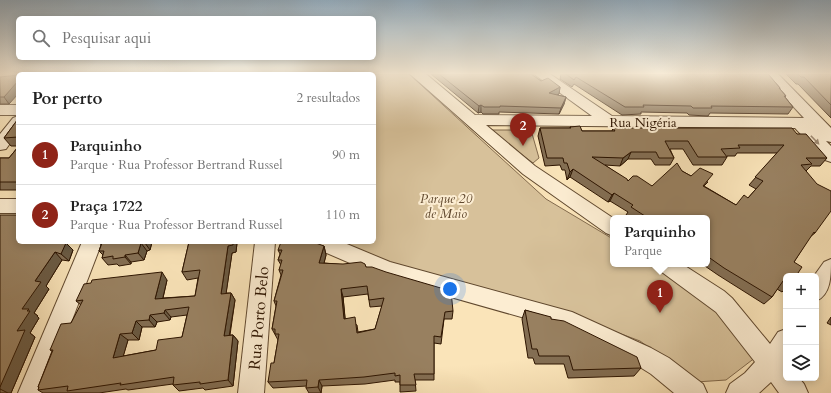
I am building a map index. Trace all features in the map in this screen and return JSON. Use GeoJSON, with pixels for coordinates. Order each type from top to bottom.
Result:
{"type":"FeatureCollection","features":[{"type":"Feature","properties":{"kind":"street"},"geometry":{"type":"LineString","coordinates":[[438,92],[529,170],[610,226]]}},
{"type":"Feature","properties":{"kind":"street"},"geometry":{"type":"LineString","coordinates":[[567,92],[610,122]]}},
{"type":"Feature","properties":{"kind":"street"},"geometry":{"type":"LineString","coordinates":[[788,92],[831,137]]}},
{"type":"Feature","properties":{"kind":"street"},"geometry":{"type":"LineString","coordinates":[[0,110],[16,110]]}},
{"type":"Feature","properties":{"kind":"street","name":"Rua Nigéria"},"geometry":{"type":"LineString","coordinates":[[470,120],[817,123]]}},
{"type":"Feature","properties":{"kind":"street"},"geometry":{"type":"LineString","coordinates":[[799,123],[831,156]]}},
{"type":"Feature","properties":{"kind":"street"},"geometry":{"type":"LineString","coordinates":[[0,145],[16,124]]}},
{"type":"Feature","properties":{"kind":"street"},"geometry":{"type":"LineString","coordinates":[[0,206],[16,206]]}},
{"type":"Feature","properties":{"kind":"street"},"geometry":{"type":"LineString","coordinates":[[31,393],[91,244]]}},
{"type":"Feature","properties":{"kind":"street","name":"Rua Porto Belo"},"geometry":{"type":"LineString","coordinates":[[251,393],[265,244]]}},
{"type":"Feature","properties":{"kind":"street"},"geometry":{"type":"LineString","coordinates":[[327,244],[387,270],[564,319],[643,356],[660,366],[694,393]]}},
{"type":"Feature","properties":{"kind":"street"},"geometry":{"type":"LineString","coordinates":[[670,267],[724,305],[795,393]]}},
{"type":"Feature","properties":{"kind":"street"},"geometry":{"type":"LineString","coordinates":[[819,287],[831,268]]}},
{"type":"Feature","properties":{"kind":"street"},"geometry":{"type":"LineString","coordinates":[[740,393],[752,385],[771,364],[783,345]]}},
{"type":"Feature","properties":{"kind":"green space","name":"Parque 20 de Maio"},"geometry":{"type":"Polygon","coordinates":[[[376,92],[429,92],[546,199],[610,237],[610,267],[659,267],[708,296],[756,357],[726,380],[696,382],[640,341],[554,309],[379,261],[341,244],[376,244],[376,92]]]}},
{"type":"Feature","properties":{"kind":"green space"},"geometry":{"type":"Polygon","coordinates":[[[489,130],[531,130],[539,158],[533,163],[489,130]]]}},
{"type":"Feature","properties":{"kind":"building"},"geometry":{"type":"Polygon","coordinates":[[[0,92],[8,92],[4,97],[0,97],[0,92]]]}},
{"type":"Feature","properties":{"kind":"building"},"geometry":{"type":"Polygon","coordinates":[[[462,92],[550,92],[549,93],[566,97],[561,108],[479,106],[462,92]]]}},
{"type":"Feature","properties":{"kind":"building"},"geometry":{"type":"Polygon","coordinates":[[[601,92],[783,92],[793,107],[711,106],[712,108],[693,108],[691,106],[643,105],[644,107],[625,107],[601,92]]]}},
{"type":"Feature","properties":{"kind":"building"},"geometry":{"type":"Polygon","coordinates":[[[819,92],[831,92],[831,105],[819,92]]]}},
{"type":"Feature","properties":{"kind":"building"},"geometry":{"type":"Polygon","coordinates":[[[16,122],[16,137],[4,138],[16,122]]]}},
{"type":"Feature","properties":{"kind":"building"},"geometry":{"type":"Polygon","coordinates":[[[580,126],[582,131],[615,131],[613,128],[792,128],[797,134],[806,134],[827,158],[806,158],[812,164],[801,165],[817,184],[831,191],[831,211],[815,233],[814,232],[794,262],[802,267],[798,273],[783,273],[783,281],[772,297],[710,258],[710,215],[643,215],[631,207],[633,205],[614,193],[612,195],[573,169],[570,172],[567,163],[564,163],[563,158],[547,158],[540,128],[571,128],[570,127],[580,126]],[[665,141],[674,158],[659,158],[656,152],[631,152],[623,158],[592,157],[628,181],[633,176],[637,176],[652,186],[677,163],[682,171],[691,176],[700,168],[713,174],[703,186],[736,205],[744,195],[748,198],[763,181],[755,177],[784,145],[738,145],[740,148],[721,149],[727,157],[698,157],[688,141],[665,141]]]}},
{"type":"Feature","properties":{"kind":"building"},"geometry":{"type":"Polygon","coordinates":[[[16,149],[16,182],[0,182],[0,158],[9,158],[16,149]]]}},
{"type":"Feature","properties":{"kind":"building"},"geometry":{"type":"Polygon","coordinates":[[[0,215],[16,215],[16,244],[66,244],[61,254],[55,252],[35,281],[41,282],[22,309],[29,309],[27,311],[30,311],[17,331],[25,330],[0,387],[0,215]]]}},
{"type":"Feature","properties":{"kind":"building"},"geometry":{"type":"Polygon","coordinates":[[[102,244],[141,244],[138,253],[125,255],[125,257],[113,259],[113,256],[102,258],[104,251],[99,251],[102,244]]]}},
{"type":"Feature","properties":{"kind":"building"},"geometry":{"type":"Polygon","coordinates":[[[189,244],[233,244],[228,246],[221,294],[231,293],[224,336],[233,335],[228,380],[200,384],[200,382],[173,385],[174,377],[67,391],[68,386],[38,390],[53,350],[50,350],[61,324],[71,323],[83,300],[76,301],[84,284],[91,283],[92,280],[162,272],[155,299],[195,296],[200,270],[182,272],[189,244]],[[189,307],[165,310],[164,313],[150,315],[149,320],[136,321],[132,333],[120,334],[113,358],[156,350],[158,340],[182,337],[189,307]]]}},
{"type":"Feature","properties":{"kind":"building"},"geometry":{"type":"Polygon","coordinates":[[[280,244],[318,244],[324,246],[319,263],[343,264],[361,262],[365,264],[366,267],[372,267],[451,291],[453,311],[445,312],[441,337],[434,336],[434,374],[414,374],[416,385],[400,385],[400,375],[395,376],[395,373],[319,380],[318,387],[306,388],[307,380],[268,382],[271,363],[274,363],[279,334],[275,334],[275,329],[272,329],[277,301],[274,301],[283,270],[279,270],[282,260],[278,260],[282,250],[278,250],[280,244]],[[367,286],[341,289],[344,319],[355,317],[357,333],[375,329],[384,298],[369,300],[367,286]]]}},
{"type":"Feature","properties":{"kind":"building"},"geometry":{"type":"Polygon","coordinates":[[[525,310],[551,317],[551,319],[564,321],[637,357],[641,368],[573,370],[569,356],[539,356],[537,349],[532,349],[525,310]]]}},
{"type":"Feature","properties":{"kind":"place","name":"Praça 1722"},"geometry":{"type":"Point","coordinates":[523,146]}},
{"type":"Feature","properties":{"kind":"place","name":"Parquinho"},"geometry":{"type":"Point","coordinates":[660,313]}}]}
